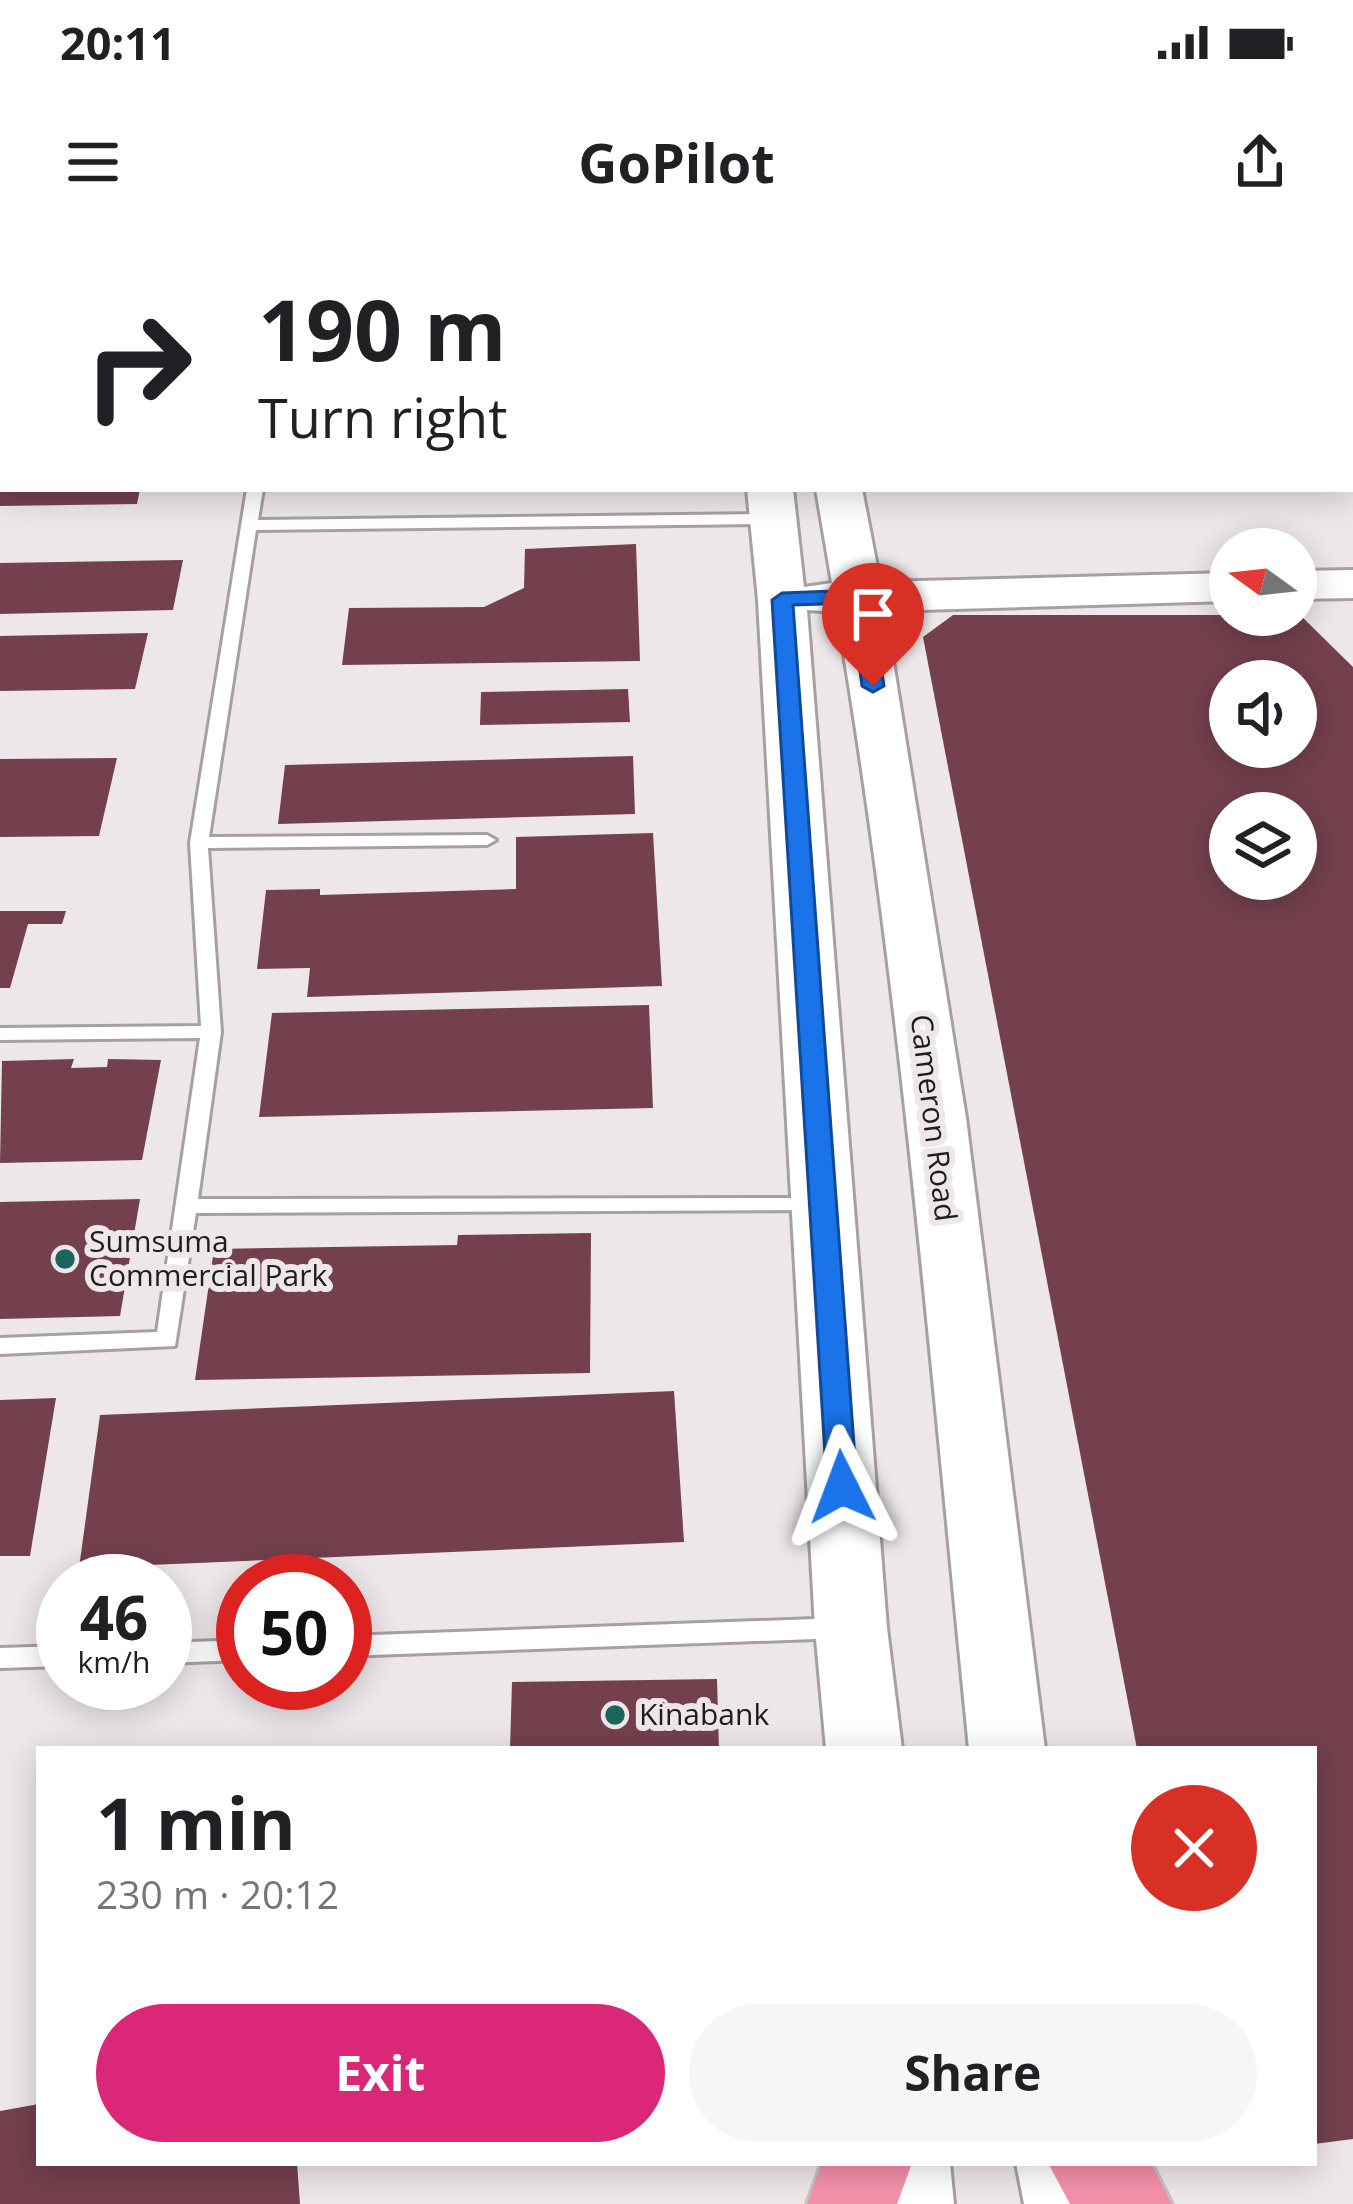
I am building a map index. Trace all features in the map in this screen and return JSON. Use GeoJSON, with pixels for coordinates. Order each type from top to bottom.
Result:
{"type":"FeatureCollection","features":[{"type":"Feature","properties":{"kind":"highway"},"geometry":{"type":"LineString","coordinates":[[851,2204],[866,2166]]}},
{"type":"Feature","properties":{"kind":"highway"},"geometry":{"type":"LineString","coordinates":[[1095,2166],[1127,2204]]}},
{"type":"Feature","properties":{"kind":"main road","name":"Cameron Road"},"geometry":{"type":"LineString","coordinates":[[840,492],[860,596],[937,1132],[1007,1746]]}},
{"type":"Feature","properties":{"kind":"main road"},"geometry":{"type":"LineString","coordinates":[[772,504],[825,1205],[851,1628],[864,1746]]}},
{"type":"Feature","properties":{"kind":"main road"},"geometry":{"type":"LineString","coordinates":[[1317,585],[1353,584]]}},
{"type":"Feature","properties":{"kind":"main road"},"geometry":{"type":"LineString","coordinates":[[782,600],[1209,588]]}},
{"type":"Feature","properties":{"kind":"main road"},"geometry":{"type":"LineString","coordinates":[[907,2166],[911,2204]]}},
{"type":"Feature","properties":{"kind":"main road"},"geometry":{"type":"LineString","coordinates":[[1060,2166],[1067,2204]]}},
{"type":"Feature","properties":{"kind":"lane"},"geometry":{"type":"LineString","coordinates":[[0,1346],[167,1340],[211,1033],[199,843],[255,492]]}},
{"type":"Feature","properties":{"kind":"lane"},"geometry":{"type":"LineString","coordinates":[[251,526],[772,504]]}},
{"type":"Feature","properties":{"kind":"lane"},"geometry":{"type":"LineString","coordinates":[[199,843],[488,840]]}},
{"type":"Feature","properties":{"kind":"lane"},"geometry":{"type":"LineString","coordinates":[[0,1034],[211,1033]]}},
{"type":"Feature","properties":{"kind":"lane"},"geometry":{"type":"LineString","coordinates":[[189,1206],[825,1205]]}},
{"type":"Feature","properties":{"kind":"lane"},"geometry":{"type":"LineString","coordinates":[[372,1645],[851,1628]]}},
{"type":"Feature","properties":{"kind":"lane"},"geometry":{"type":"LineString","coordinates":[[0,1658],[36,1657]]}},
{"type":"Feature","properties":{"kind":"building"},"geometry":{"type":"Polygon","coordinates":[[[0,492],[139,492],[137,504],[0,506],[0,492]]]}},
{"type":"Feature","properties":{"kind":"building"},"geometry":{"type":"Polygon","coordinates":[[[636,544],[640,661],[342,665],[349,608],[484,607],[524,588],[525,549],[636,544]]]}},
{"type":"Feature","properties":{"kind":"building"},"geometry":{"type":"Polygon","coordinates":[[[183,560],[173,610],[0,614],[0,563],[183,560]]]}},
{"type":"Feature","properties":{"kind":"building"},"geometry":{"type":"Polygon","coordinates":[[[953,615],[1209,615],[1209,636],[1317,636],[1317,632],[1353,667],[1353,2139],[1317,2144],[1317,1746],[1136,1746],[923,637],[953,615]]]}},
{"type":"Feature","properties":{"kind":"building"},"geometry":{"type":"Polygon","coordinates":[[[148,633],[135,689],[0,691],[0,636],[148,633]]]}},
{"type":"Feature","properties":{"kind":"building"},"geometry":{"type":"Polygon","coordinates":[[[628,689],[630,722],[480,725],[481,692],[628,689]]]}},
{"type":"Feature","properties":{"kind":"building"},"geometry":{"type":"Polygon","coordinates":[[[633,756],[635,814],[278,824],[285,765],[633,756]]]}},
{"type":"Feature","properties":{"kind":"building"},"geometry":{"type":"Polygon","coordinates":[[[117,758],[99,836],[0,837],[0,759],[117,758]]]}},
{"type":"Feature","properties":{"kind":"building"},"geometry":{"type":"Polygon","coordinates":[[[653,833],[662,986],[307,997],[310,968],[257,969],[266,890],[320,889],[320,895],[516,889],[516,837],[653,833]]]}},
{"type":"Feature","properties":{"kind":"building"},"geometry":{"type":"Polygon","coordinates":[[[0,911],[66,911],[62,924],[28,924],[10,988],[0,988],[0,911]]]}},
{"type":"Feature","properties":{"kind":"building"},"geometry":{"type":"Polygon","coordinates":[[[649,1005],[653,1108],[259,1117],[272,1013],[649,1005]]]}},
{"type":"Feature","properties":{"kind":"building","name":"Sumsuma Commercial Park"},"geometry":{"type":"Polygon","coordinates":[[[74,1059],[71,1068],[107,1067],[108,1059],[161,1060],[142,1160],[0,1163],[2,1061],[74,1059]]]}},
{"type":"Feature","properties":{"kind":"building","name":"Sumsuma Commercial Park"},"geometry":{"type":"Polygon","coordinates":[[[140,1199],[120,1316],[0,1319],[0,1202],[140,1199]]]}},
{"type":"Feature","properties":{"kind":"building"},"geometry":{"type":"Polygon","coordinates":[[[591,1233],[590,1373],[195,1380],[214,1249],[457,1245],[458,1235],[591,1233]]]}},
{"type":"Feature","properties":{"kind":"building"},"geometry":{"type":"Polygon","coordinates":[[[674,1391],[684,1542],[372,1555],[216,1554],[216,1562],[192,1563],[192,1554],[81,1554],[100,1415],[674,1391]]]}},
{"type":"Feature","properties":{"kind":"building"},"geometry":{"type":"Polygon","coordinates":[[[56,1398],[30,1556],[0,1556],[0,1400],[56,1398]]]}},
{"type":"Feature","properties":{"kind":"building","name":"Kinabank"},"geometry":{"type":"Polygon","coordinates":[[[717,1679],[719,1746],[510,1746],[512,1682],[717,1679]]]}},
{"type":"Feature","properties":{"kind":"building"},"geometry":{"type":"Polygon","coordinates":[[[36,2105],[36,2166],[297,2166],[300,2204],[0,2204],[0,2111],[36,2105]]]}},
{"type":"Feature","properties":{"kind":"place","name":"Sumsuma Commercial Park"},"geometry":{"type":"Point","coordinates":[65,1259]}},
{"type":"Feature","properties":{"kind":"place","name":"Kinabank"},"geometry":{"type":"Point","coordinates":[615,1715]}},
{"type":"Feature","properties":{"kind":"route"},"geometry":{"type":"LineString","coordinates":[[842,1487],[782,600],[860,596],[873,686]]}}]}
